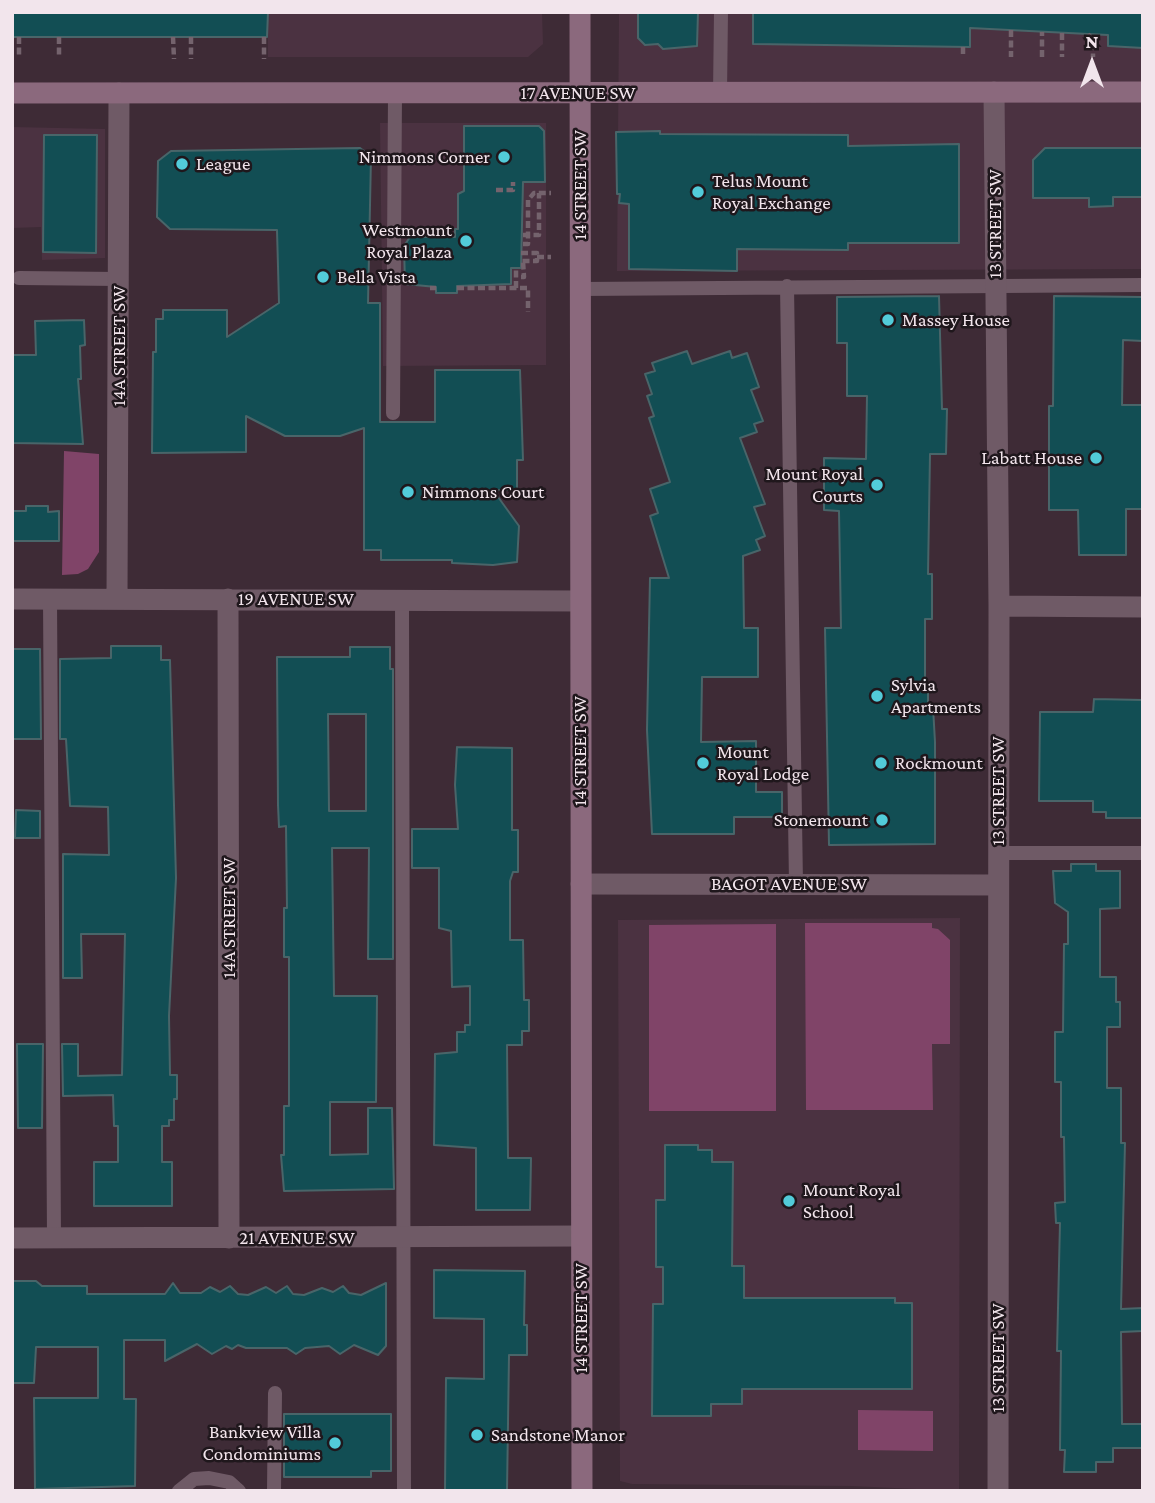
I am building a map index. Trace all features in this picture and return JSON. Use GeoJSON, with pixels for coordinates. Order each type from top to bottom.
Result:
{"type":"FeatureCollection","features":[{"type":"Feature","properties":{"kind":"main road","name":"14 STREET SW"},"geometry":{"type":"LineString","coordinates":[[580,12],[582,1491]]}},
{"type":"Feature","properties":{"kind":"main road","name":"17 AVENUE SW"},"geometry":{"type":"LineString","coordinates":[[12,93],[1143,92]]}},
{"type":"Feature","properties":{"kind":"street","name":"13 STREET SW"},"geometry":{"type":"LineString","coordinates":[[994,92],[999,606],[998,1491]]}},
{"type":"Feature","properties":{"kind":"street","name":"14A STREET SW"},"geometry":{"type":"LineString","coordinates":[[117,599],[119,93]]}},
{"type":"Feature","properties":{"kind":"street","name":"19 AVENUE SW"},"geometry":{"type":"LineString","coordinates":[[12,599],[580,601]]}},
{"type":"Feature","properties":{"kind":"street","name":"14A STREET SW"},"geometry":{"type":"LineString","coordinates":[[228,599],[229,1238]]}},
{"type":"Feature","properties":{"kind":"street"},"geometry":{"type":"LineString","coordinates":[[999,606],[1143,607]]}},
{"type":"Feature","properties":{"kind":"street","name":"BAGOT AVENUE SW"},"geometry":{"type":"LineString","coordinates":[[581,884],[998,885]]}},
{"type":"Feature","properties":{"kind":"street","name":"21 AVENUE SW"},"geometry":{"type":"LineString","coordinates":[[12,1238],[581,1237]]}},
{"type":"Feature","properties":{"kind":"lane"},"geometry":{"type":"LineString","coordinates":[[720,93],[721,12]]}},
{"type":"Feature","properties":{"kind":"lane"},"geometry":{"type":"LineString","coordinates":[[393,412],[395,93]]}},
{"type":"Feature","properties":{"kind":"lane"},"geometry":{"type":"LineString","coordinates":[[19,278],[119,279]]}},
{"type":"Feature","properties":{"kind":"lane"},"geometry":{"type":"LineString","coordinates":[[580,289],[1143,285]]}},
{"type":"Feature","properties":{"kind":"lane"},"geometry":{"type":"LineString","coordinates":[[787,286],[796,884]]}},
{"type":"Feature","properties":{"kind":"lane"},"geometry":{"type":"LineString","coordinates":[[50,599],[54,1238]]}},
{"type":"Feature","properties":{"kind":"lane"},"geometry":{"type":"LineString","coordinates":[[402,599],[404,1491]]}},
{"type":"Feature","properties":{"kind":"lane"},"geometry":{"type":"LineString","coordinates":[[998,853],[1143,853]]}},
{"type":"Feature","properties":{"kind":"lane"},"geometry":{"type":"LineString","coordinates":[[274,1491],[275,1393]]}},
{"type":"Feature","properties":{"kind":"lane"},"geometry":{"type":"LineString","coordinates":[[179,1491],[194,1479],[209,1478],[229,1482],[239,1491]]}},
{"type":"Feature","properties":{"kind":"path"},"geometry":{"type":"LineString","coordinates":[[1011,30],[1011,57]]}},
{"type":"Feature","properties":{"kind":"path"},"geometry":{"type":"LineString","coordinates":[[1042,32],[1042,57]]}},
{"type":"Feature","properties":{"kind":"path"},"geometry":{"type":"LineString","coordinates":[[1062,33],[1062,57]]}},
{"type":"Feature","properties":{"kind":"path"},"geometry":{"type":"LineString","coordinates":[[1088,34],[1093,41],[1093,57]]}},
{"type":"Feature","properties":{"kind":"path"},"geometry":{"type":"LineString","coordinates":[[19,37],[19,58]]}},
{"type":"Feature","properties":{"kind":"path"},"geometry":{"type":"LineString","coordinates":[[59,37],[59,58]]}},
{"type":"Feature","properties":{"kind":"path"},"geometry":{"type":"LineString","coordinates":[[173,37],[174,59]]}},
{"type":"Feature","properties":{"kind":"path"},"geometry":{"type":"LineString","coordinates":[[191,37],[191,59]]}},
{"type":"Feature","properties":{"kind":"path"},"geometry":{"type":"LineString","coordinates":[[264,37],[264,60]]}},
{"type":"Feature","properties":{"kind":"path"},"geometry":{"type":"LineString","coordinates":[[963,47],[963,57]]}},
{"type":"Feature","properties":{"kind":"path"},"geometry":{"type":"LineString","coordinates":[[496,190],[513,190],[513,182]]}},
{"type":"Feature","properties":{"kind":"path"},"geometry":{"type":"LineString","coordinates":[[523,244],[528,244],[525,235],[525,202],[534,192],[551,192]]}},
{"type":"Feature","properties":{"kind":"path"},"geometry":{"type":"LineString","coordinates":[[525,235],[539,235],[539,192]]}},
{"type":"Feature","properties":{"kind":"path"},"geometry":{"type":"LineString","coordinates":[[522,253],[551,257]]}},
{"type":"Feature","properties":{"kind":"path"},"geometry":{"type":"LineString","coordinates":[[521,277],[524,277],[522,261],[537,261],[534,255]]}},
{"type":"Feature","properties":{"kind":"path"},"geometry":{"type":"LineString","coordinates":[[516,268],[516,287]]}},
{"type":"Feature","properties":{"kind":"path"},"geometry":{"type":"LineString","coordinates":[[457,288],[528,288],[528,312]]}},
{"type":"Feature","properties":{"kind":"shaded area"},"geometry":{"type":"Polygon","coordinates":[[[268,12],[542,12],[543,44],[528,57],[268,57],[268,12]]]}},
{"type":"Feature","properties":{"kind":"shaded area"},"geometry":{"type":"Polygon","coordinates":[[[619,12],[1143,12],[1143,269],[617,271],[619,12]]]}},
{"type":"Feature","properties":{"kind":"shaded area"},"geometry":{"type":"Polygon","coordinates":[[[380,123],[546,123],[546,365],[383,366],[380,123]]]}},
{"type":"Feature","properties":{"kind":"shaded area"},"geometry":{"type":"Polygon","coordinates":[[[12,127],[105,129],[105,258],[42,260],[41,227],[12,228],[12,127]]]}},
{"type":"Feature","properties":{"kind":"shaded area"},"geometry":{"type":"Polygon","coordinates":[[[64,451],[99,454],[99,552],[88,569],[78,574],[62,575],[64,451]]]}},
{"type":"Feature","properties":{"kind":"shaded area","name":"Mount Royal School"},"geometry":{"type":"Polygon","coordinates":[[[960,918],[959,1491],[851,1486],[632,1484],[620,1481],[618,920],[960,918]]]}},
{"type":"Feature","properties":{"kind":"shaded area"},"geometry":{"type":"Polygon","coordinates":[[[805,923],[932,923],[932,928],[938,929],[950,940],[950,1044],[932,1044],[933,1110],[806,1110],[805,923]]]}},
{"type":"Feature","properties":{"kind":"shaded area"},"geometry":{"type":"Polygon","coordinates":[[[776,924],[776,1111],[649,1111],[649,925],[776,924]]]}},
{"type":"Feature","properties":{"kind":"shaded area"},"geometry":{"type":"Polygon","coordinates":[[[858,1410],[933,1411],[933,1451],[858,1450],[858,1410]]]}},
{"type":"Feature","properties":{"kind":"building"},"geometry":{"type":"Polygon","coordinates":[[[12,12],[268,12],[267,37],[12,37],[12,12]]]}},
{"type":"Feature","properties":{"kind":"building"},"geometry":{"type":"Polygon","coordinates":[[[638,12],[698,12],[697,46],[663,49],[658,44],[645,45],[638,38],[638,12]]]}},
{"type":"Feature","properties":{"kind":"building"},"geometry":{"type":"Polygon","coordinates":[[[753,12],[1143,12],[1143,48],[1108,46],[1108,35],[970,28],[970,47],[753,44],[753,12]]]}},
{"type":"Feature","properties":{"kind":"building","name":"Westmount Royal Plaza"},"geometry":{"type":"Polygon","coordinates":[[[464,126],[539,126],[544,131],[545,182],[523,182],[521,268],[511,268],[511,284],[457,286],[457,293],[436,293],[436,287],[405,284],[404,246],[410,237],[455,237],[455,229],[458,229],[458,194],[464,191],[464,126]]]}},
{"type":"Feature","properties":{"kind":"building"},"geometry":{"type":"Polygon","coordinates":[[[660,131],[660,134],[848,135],[848,146],[959,144],[959,243],[848,243],[848,250],[737,249],[737,271],[629,269],[629,204],[619,203],[620,194],[617,194],[616,132],[660,131]]]}},
{"type":"Feature","properties":{"kind":"building"},"geometry":{"type":"Polygon","coordinates":[[[44,135],[97,135],[96,253],[43,252],[44,135]]]}},
{"type":"Feature","properties":{"kind":"building"},"geometry":{"type":"Polygon","coordinates":[[[360,148],[371,156],[368,303],[380,303],[380,422],[435,422],[435,370],[520,370],[523,460],[517,460],[517,490],[493,490],[519,526],[517,562],[493,565],[452,563],[452,560],[381,560],[381,550],[364,550],[364,428],[340,436],[285,436],[246,416],[246,452],[152,453],[153,352],[156,352],[156,319],[163,319],[163,310],[227,310],[227,337],[279,303],[277,230],[170,229],[157,217],[158,161],[171,151],[360,148]]]}},
{"type":"Feature","properties":{"kind":"building"},"geometry":{"type":"Polygon","coordinates":[[[1045,148],[1143,148],[1143,197],[1113,197],[1113,206],[1089,207],[1089,198],[1033,198],[1033,160],[1045,148]]]}},
{"type":"Feature","properties":{"kind":"building"},"geometry":{"type":"Polygon","coordinates":[[[939,296],[942,409],[947,409],[946,454],[930,454],[928,574],[932,574],[932,619],[925,619],[925,684],[928,684],[928,707],[933,707],[935,742],[935,844],[829,845],[825,628],[841,628],[839,511],[824,510],[824,458],[866,459],[867,396],[847,396],[847,343],[837,343],[837,297],[939,296]]]}},
{"type":"Feature","properties":{"kind":"building"},"geometry":{"type":"Polygon","coordinates":[[[1054,296],[1143,297],[1143,341],[1123,340],[1122,405],[1143,405],[1143,509],[1126,509],[1126,555],[1079,555],[1078,510],[1049,510],[1049,406],[1053,406],[1054,296]]]}},
{"type":"Feature","properties":{"kind":"building"},"geometry":{"type":"Polygon","coordinates":[[[84,320],[85,345],[80,346],[81,379],[78,379],[83,444],[12,443],[12,355],[36,355],[35,321],[84,320]]]}},
{"type":"Feature","properties":{"kind":"building"},"geometry":{"type":"Polygon","coordinates":[[[687,351],[692,364],[730,351],[732,358],[747,353],[759,387],[751,390],[763,421],[754,424],[757,432],[740,438],[765,504],[754,507],[765,536],[756,540],[760,550],[743,556],[744,628],[758,628],[758,677],[702,677],[701,742],[756,741],[756,792],[782,792],[782,817],[734,817],[734,834],[652,834],[647,730],[650,578],[669,578],[650,516],[658,513],[650,489],[670,482],[649,418],[654,416],[647,396],[652,394],[645,374],[655,371],[652,363],[687,351]]]}},
{"type":"Feature","properties":{"kind":"building"},"geometry":{"type":"Polygon","coordinates":[[[26,506],[48,506],[48,512],[59,511],[59,541],[12,541],[12,511],[26,511],[26,506]]]}},
{"type":"Feature","properties":{"kind":"building"},"geometry":{"type":"Polygon","coordinates":[[[111,646],[161,646],[161,660],[170,660],[176,878],[169,1016],[170,1075],[177,1075],[177,1099],[174,1099],[174,1120],[169,1120],[169,1126],[162,1126],[162,1162],[172,1162],[172,1206],[94,1206],[94,1162],[118,1162],[118,1126],[114,1126],[113,1095],[63,1096],[62,1044],[78,1044],[78,1076],[122,1075],[125,934],[81,934],[82,978],[63,978],[63,854],[109,855],[108,807],[70,806],[66,739],[60,739],[60,659],[111,658],[111,646]]]}},
{"type":"Feature","properties":{"kind":"building"},"geometry":{"type":"Polygon","coordinates":[[[350,647],[390,647],[390,669],[393,669],[393,959],[368,959],[369,848],[332,848],[334,996],[377,996],[376,1102],[330,1102],[330,1155],[368,1154],[368,1108],[392,1108],[394,1189],[284,1191],[281,1155],[284,1155],[284,1106],[289,1106],[289,957],[284,957],[284,908],[287,908],[286,826],[279,827],[277,657],[350,657],[350,647]],[[328,714],[329,811],[366,811],[366,714],[328,714]]]}},
{"type":"Feature","properties":{"kind":"building"},"geometry":{"type":"Polygon","coordinates":[[[12,649],[40,649],[41,739],[12,739],[12,649]]]}},
{"type":"Feature","properties":{"kind":"building"},"geometry":{"type":"Polygon","coordinates":[[[1094,699],[1143,700],[1143,818],[1106,818],[1106,812],[1093,812],[1093,801],[1039,801],[1040,712],[1093,712],[1094,699]]]}},
{"type":"Feature","properties":{"kind":"building"},"geometry":{"type":"Polygon","coordinates":[[[457,747],[512,748],[512,830],[518,830],[518,872],[513,872],[510,881],[510,940],[523,940],[524,1000],[529,1000],[529,1031],[522,1031],[522,1045],[507,1045],[508,1158],[531,1158],[530,1210],[476,1210],[476,1148],[434,1145],[435,1054],[457,1052],[457,1032],[465,1032],[465,1025],[470,1025],[470,986],[452,987],[451,931],[439,928],[439,868],[412,868],[412,829],[458,829],[455,785],[457,747]]]}},
{"type":"Feature","properties":{"kind":"building"},"geometry":{"type":"Polygon","coordinates":[[[16,810],[40,811],[40,838],[15,838],[16,810]]]}},
{"type":"Feature","properties":{"kind":"building"},"geometry":{"type":"Polygon","coordinates":[[[1071,864],[1096,864],[1096,871],[1120,871],[1120,908],[1100,909],[1100,977],[1116,977],[1116,1002],[1120,1002],[1120,1027],[1107,1027],[1107,1088],[1121,1088],[1121,1143],[1125,1143],[1121,1309],[1143,1308],[1143,1331],[1121,1332],[1122,1424],[1143,1424],[1143,1448],[1113,1448],[1113,1462],[1096,1462],[1096,1472],[1064,1472],[1065,1450],[1060,1450],[1061,1351],[1057,1351],[1060,1223],[1056,1223],[1055,1203],[1065,1202],[1061,1082],[1055,1082],[1055,1032],[1063,1032],[1064,944],[1068,944],[1068,912],[1055,903],[1053,871],[1071,871],[1071,864]]]}},
{"type":"Feature","properties":{"kind":"building"},"geometry":{"type":"Polygon","coordinates":[[[17,1044],[43,1044],[42,1128],[18,1128],[17,1044]]]}},
{"type":"Feature","properties":{"kind":"building"},"geometry":{"type":"Polygon","coordinates":[[[665,1145],[698,1145],[698,1150],[712,1150],[712,1162],[733,1162],[732,1266],[744,1266],[744,1298],[895,1298],[895,1303],[912,1303],[912,1389],[742,1389],[742,1404],[711,1404],[711,1416],[652,1416],[653,1304],[663,1304],[663,1267],[656,1267],[656,1200],[665,1200],[665,1145]]]}},
{"type":"Feature","properties":{"kind":"building"},"geometry":{"type":"Polygon","coordinates":[[[434,1270],[525,1271],[524,1325],[527,1325],[527,1355],[509,1355],[507,1491],[445,1491],[446,1378],[484,1379],[484,1319],[434,1318],[434,1270]]]}},
{"type":"Feature","properties":{"kind":"building"},"geometry":{"type":"Polygon","coordinates":[[[12,1281],[36,1281],[42,1286],[87,1286],[87,1294],[165,1294],[173,1283],[180,1293],[201,1293],[210,1287],[220,1292],[230,1286],[238,1294],[248,1295],[266,1287],[276,1293],[287,1286],[293,1294],[304,1295],[322,1288],[333,1292],[343,1286],[349,1293],[361,1295],[386,1283],[386,1346],[378,1355],[354,1345],[340,1354],[329,1346],[305,1348],[296,1354],[287,1348],[246,1348],[238,1345],[232,1349],[226,1346],[212,1354],[197,1344],[165,1361],[165,1340],[124,1340],[124,1399],[136,1399],[135,1486],[35,1489],[34,1398],[98,1398],[98,1347],[36,1347],[34,1383],[12,1383],[12,1281]]]}},
{"type":"Feature","properties":{"kind":"building","name":"Bankview Villa Condominiums"},"geometry":{"type":"Polygon","coordinates":[[[284,1414],[391,1414],[391,1471],[371,1471],[371,1477],[284,1477],[284,1414]]]}},
{"type":"Feature","properties":{"kind":"place","name":"Nimmons Corner"},"geometry":{"type":"Point","coordinates":[504,157]}},
{"type":"Feature","properties":{"kind":"place","name":"League"},"geometry":{"type":"Point","coordinates":[182,164]}},
{"type":"Feature","properties":{"kind":"place","name":"Telus Mount Royal Exchange"},"geometry":{"type":"Point","coordinates":[698,192]}},
{"type":"Feature","properties":{"kind":"place","name":"Westmount Royal Plaza"},"geometry":{"type":"Point","coordinates":[466,241]}},
{"type":"Feature","properties":{"kind":"place","name":"Bella Vista"},"geometry":{"type":"Point","coordinates":[323,277]}},
{"type":"Feature","properties":{"kind":"place","name":"Massey House"},"geometry":{"type":"Point","coordinates":[888,320]}},
{"type":"Feature","properties":{"kind":"place","name":"Labatt House"},"geometry":{"type":"Point","coordinates":[1096,458]}},
{"type":"Feature","properties":{"kind":"place","name":"Mount Royal Courts"},"geometry":{"type":"Point","coordinates":[877,485]}},
{"type":"Feature","properties":{"kind":"place","name":"Nimmons Court"},"geometry":{"type":"Point","coordinates":[408,492]}},
{"type":"Feature","properties":{"kind":"place","name":"Sylvia Apartments"},"geometry":{"type":"Point","coordinates":[877,696]}},
{"type":"Feature","properties":{"kind":"place","name":"Mount Royal Lodge"},"geometry":{"type":"Point","coordinates":[703,763]}},
{"type":"Feature","properties":{"kind":"place","name":"Rockmount"},"geometry":{"type":"Point","coordinates":[881,763]}},
{"type":"Feature","properties":{"kind":"place","name":"Stonemount"},"geometry":{"type":"Point","coordinates":[882,820]}},
{"type":"Feature","properties":{"kind":"place","name":"Mount Royal School"},"geometry":{"type":"Point","coordinates":[789,1201]}},
{"type":"Feature","properties":{"kind":"place","name":"Sandstone Manor"},"geometry":{"type":"Point","coordinates":[477,1435]}},
{"type":"Feature","properties":{"kind":"place","name":"Bankview Villa Condominiums"},"geometry":{"type":"Point","coordinates":[335,1443]}}]}
